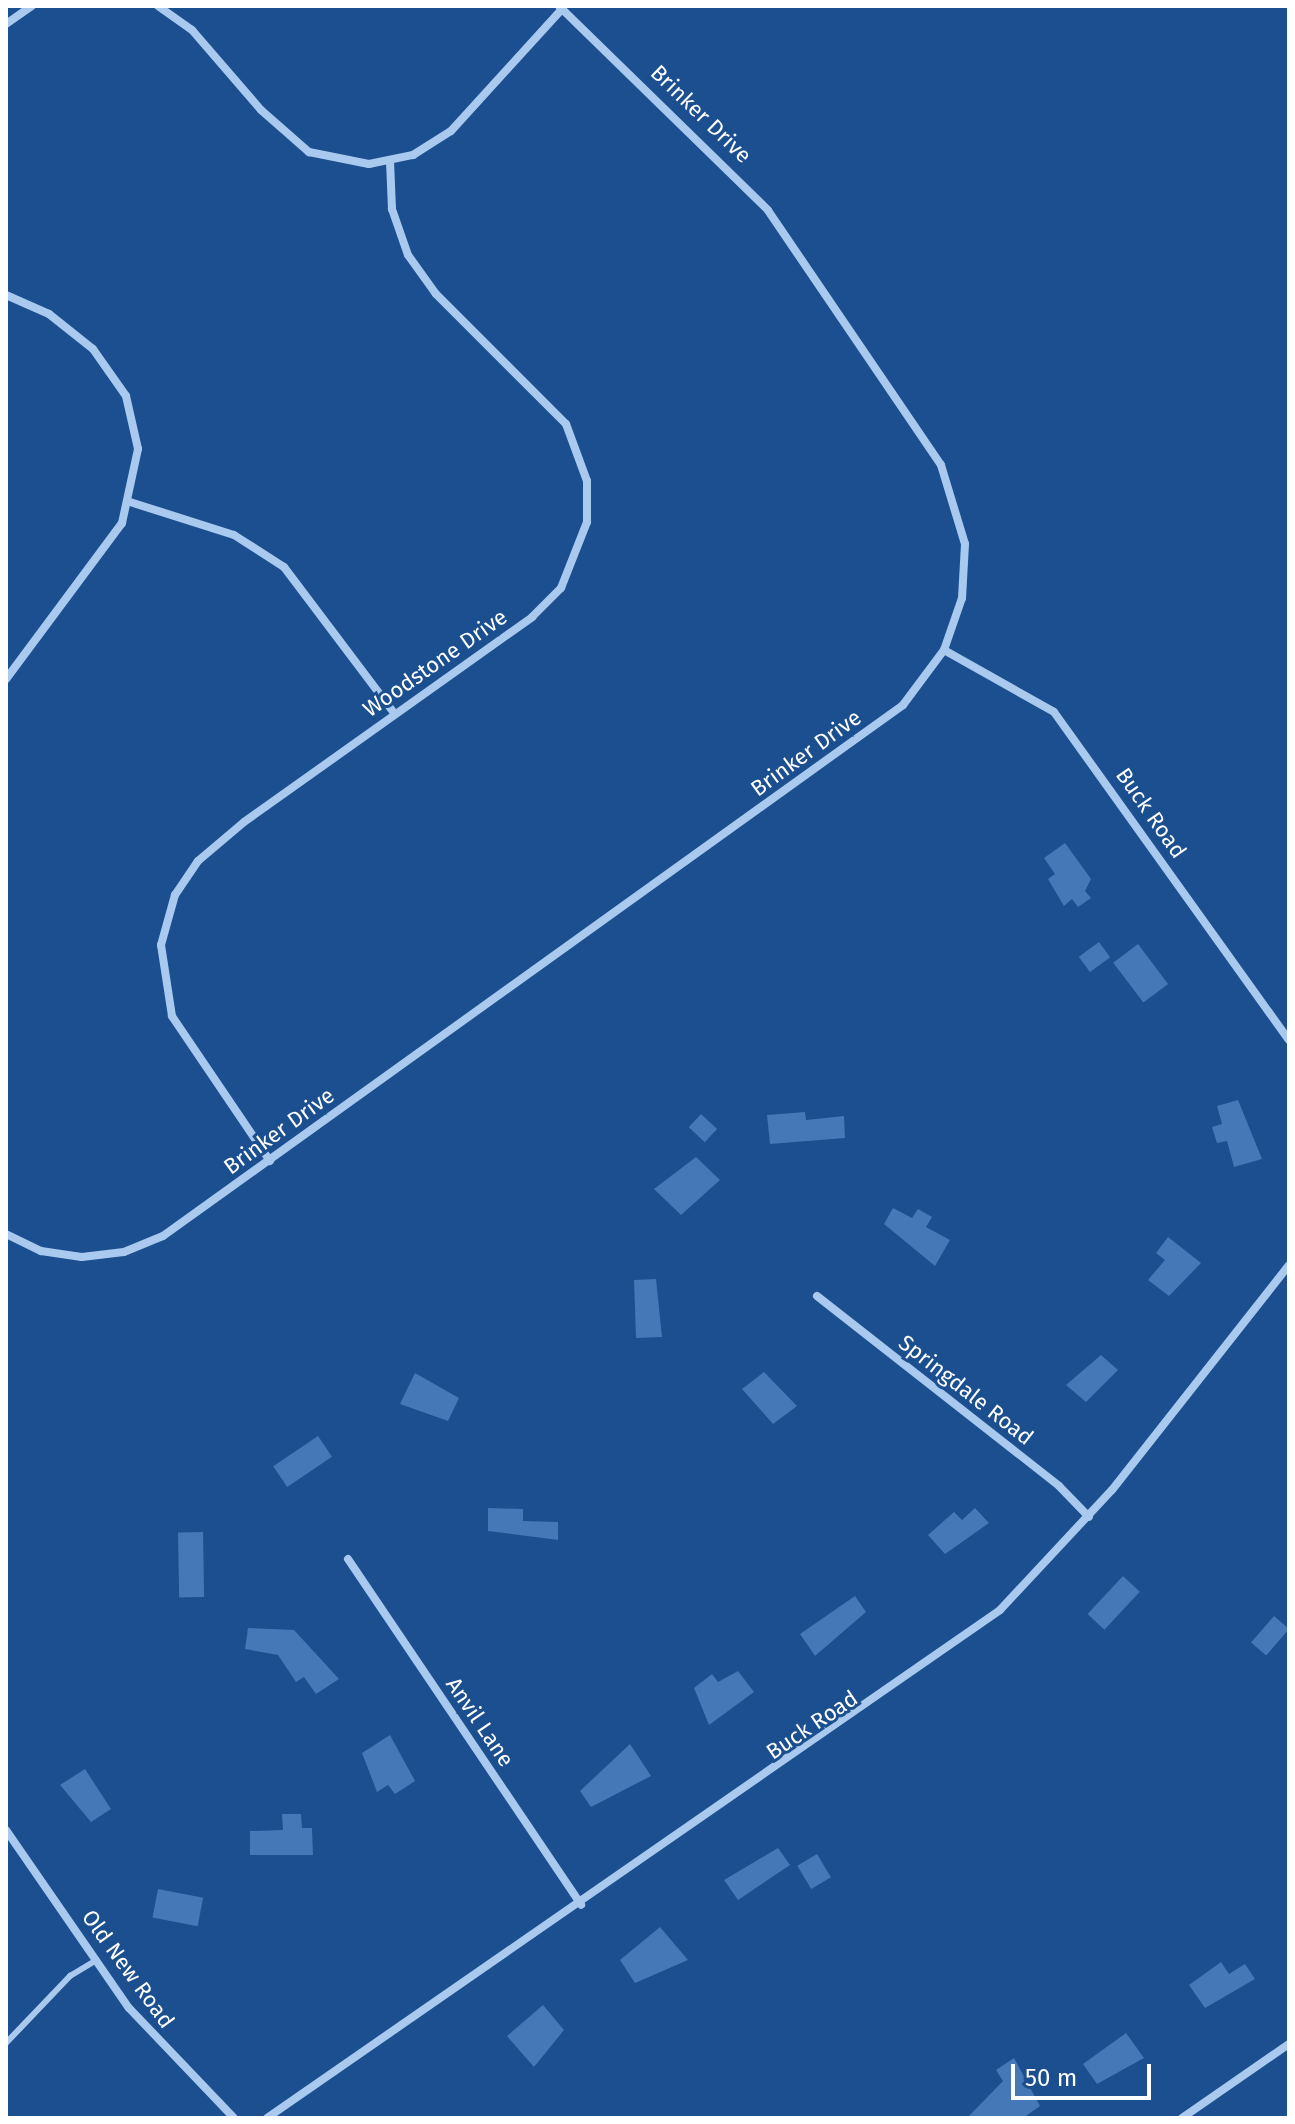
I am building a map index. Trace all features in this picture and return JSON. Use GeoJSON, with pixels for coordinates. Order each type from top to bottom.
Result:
{"type":"FeatureCollection","features":[{"type":"Feature","properties":{"kind":"street"},"geometry":{"type":"LineString","coordinates":[[6,24],[32,6]]}},
{"type":"Feature","properties":{"kind":"street"},"geometry":{"type":"LineString","coordinates":[[158,6],[192,30],[261,110],[309,152],[342,163],[390,162],[451,131],[561,8]]}},
{"type":"Feature","properties":{"kind":"street","name":"Brinker Drive"},"geometry":{"type":"LineString","coordinates":[[6,1234],[61,1255],[124,1252],[163,1236],[903,705],[944,650],[962,598],[965,544],[941,465],[768,210],[561,8]]}},
{"type":"Feature","properties":{"kind":"street","name":"Woodstone Drive"},"geometry":{"type":"LineString","coordinates":[[270,1161],[172,1016],[162,976],[165,925],[185,878],[209,850],[547,603],[576,561],[588,502],[566,424],[436,294],[408,255],[392,209],[390,162]]}},
{"type":"Feature","properties":{"kind":"street"},"geometry":{"type":"LineString","coordinates":[[6,295],[73,330],[126,396],[138,449],[130,502],[111,542],[6,679]]}},
{"type":"Feature","properties":{"kind":"street"},"geometry":{"type":"LineString","coordinates":[[130,502],[234,535],[284,567],[394,713]]}},
{"type":"Feature","properties":{"kind":"street","name":"Buck Road"},"geometry":{"type":"LineString","coordinates":[[944,650],[1054,712],[1289,1040]]}},
{"type":"Feature","properties":{"kind":"street","name":"Buck Road"},"geometry":{"type":"LineString","coordinates":[[267,2118],[935,1661],[1000,1610],[1089,1517],[1289,1265]]}},
{"type":"Feature","properties":{"kind":"street","name":"Springdale Road"},"geometry":{"type":"LineString","coordinates":[[817,1296],[1059,1486],[1089,1517]]}},
{"type":"Feature","properties":{"kind":"street","name":"Anvil Lane"},"geometry":{"type":"LineString","coordinates":[[348,1559],[581,1905]]}},
{"type":"Feature","properties":{"kind":"street","name":"Old New Road"},"geometry":{"type":"LineString","coordinates":[[6,1830],[155,2040],[234,2118]]}},
{"type":"Feature","properties":{"kind":"street"},"geometry":{"type":"LineString","coordinates":[[1182,2118],[1289,2044]]}},
{"type":"Feature","properties":{"kind":"lane"},"geometry":{"type":"LineString","coordinates":[[6,2043],[70,1976],[97,1960]]}},
{"type":"Feature","properties":{"kind":"building"},"geometry":{"type":"Polygon","coordinates":[[[1065,843],[1091,879],[1085,891],[1091,898],[1078,907],[1072,899],[1064,906],[1048,879],[1055,874],[1044,858],[1065,843]]]}},
{"type":"Feature","properties":{"kind":"building"},"geometry":{"type":"Polygon","coordinates":[[[1099,942],[1110,957],[1090,972],[1079,957],[1099,942]]]}},
{"type":"Feature","properties":{"kind":"building"},"geometry":{"type":"Polygon","coordinates":[[[1138,944],[1168,984],[1143,1003],[1113,963],[1138,944]]]}},
{"type":"Feature","properties":{"kind":"building"},"geometry":{"type":"Polygon","coordinates":[[[1238,1100],[1262,1159],[1234,1167],[1227,1141],[1217,1143],[1212,1127],[1222,1124],[1217,1106],[1238,1100]]]}},
{"type":"Feature","properties":{"kind":"building"},"geometry":{"type":"Polygon","coordinates":[[[805,1112],[806,1120],[844,1116],[845,1138],[770,1144],[767,1115],[805,1112]]]}},
{"type":"Feature","properties":{"kind":"building"},"geometry":{"type":"Polygon","coordinates":[[[701,1114],[717,1129],[705,1142],[689,1127],[701,1114]]]}},
{"type":"Feature","properties":{"kind":"building"},"geometry":{"type":"Polygon","coordinates":[[[696,1157],[720,1180],[681,1215],[654,1189],[696,1157]]]}},
{"type":"Feature","properties":{"kind":"building"},"geometry":{"type":"Polygon","coordinates":[[[893,1208],[912,1218],[918,1209],[932,1217],[926,1227],[950,1240],[935,1266],[884,1224],[893,1208]]]}},
{"type":"Feature","properties":{"kind":"building"},"geometry":{"type":"Polygon","coordinates":[[[1168,1237],[1201,1263],[1169,1296],[1148,1280],[1165,1260],[1156,1253],[1168,1237]]]}},
{"type":"Feature","properties":{"kind":"building"},"geometry":{"type":"Polygon","coordinates":[[[656,1279],[662,1337],[636,1338],[634,1280],[656,1279]]]}},
{"type":"Feature","properties":{"kind":"building"},"geometry":{"type":"Polygon","coordinates":[[[1101,1355],[1118,1370],[1086,1402],[1066,1385],[1101,1355]]]}},
{"type":"Feature","properties":{"kind":"building"},"geometry":{"type":"Polygon","coordinates":[[[764,1372],[797,1406],[773,1424],[742,1389],[764,1372]]]}},
{"type":"Feature","properties":{"kind":"building"},"geometry":{"type":"Polygon","coordinates":[[[415,1373],[459,1398],[448,1421],[400,1404],[415,1373]]]}},
{"type":"Feature","properties":{"kind":"building"},"geometry":{"type":"Polygon","coordinates":[[[318,1436],[332,1457],[287,1487],[273,1466],[318,1436]]]}},
{"type":"Feature","properties":{"kind":"building"},"geometry":{"type":"Polygon","coordinates":[[[488,1508],[523,1509],[523,1521],[558,1522],[558,1540],[488,1531],[488,1508]]]}},
{"type":"Feature","properties":{"kind":"building"},"geometry":{"type":"Polygon","coordinates":[[[975,1508],[989,1523],[945,1554],[928,1535],[954,1512],[962,1520],[975,1508]]]}},
{"type":"Feature","properties":{"kind":"building"},"geometry":{"type":"Polygon","coordinates":[[[178,1532],[203,1532],[204,1597],[179,1597],[178,1532]]]}},
{"type":"Feature","properties":{"kind":"building"},"geometry":{"type":"Polygon","coordinates":[[[1123,1576],[1140,1592],[1104,1630],[1088,1614],[1123,1576]]]}},
{"type":"Feature","properties":{"kind":"building"},"geometry":{"type":"Polygon","coordinates":[[[855,1596],[866,1612],[815,1656],[800,1634],[855,1596]]]}},
{"type":"Feature","properties":{"kind":"building"},"geometry":{"type":"Polygon","coordinates":[[[1274,1616],[1289,1629],[1266,1656],[1251,1642],[1274,1616]]]}},
{"type":"Feature","properties":{"kind":"building"},"geometry":{"type":"Polygon","coordinates":[[[248,1628],[294,1630],[339,1679],[316,1694],[304,1677],[296,1682],[278,1655],[245,1649],[248,1628]]]}},
{"type":"Feature","properties":{"kind":"building"},"geometry":{"type":"Polygon","coordinates":[[[738,1671],[754,1692],[709,1725],[694,1688],[712,1674],[718,1682],[738,1671]]]}},
{"type":"Feature","properties":{"kind":"building"},"geometry":{"type":"Polygon","coordinates":[[[390,1735],[415,1781],[395,1794],[388,1785],[377,1792],[362,1753],[390,1735]]]}},
{"type":"Feature","properties":{"kind":"building"},"geometry":{"type":"Polygon","coordinates":[[[630,1744],[651,1776],[591,1807],[580,1791],[630,1744]]]}},
{"type":"Feature","properties":{"kind":"building"},"geometry":{"type":"Polygon","coordinates":[[[85,1769],[111,1809],[91,1822],[60,1785],[85,1769]]]}},
{"type":"Feature","properties":{"kind":"building"},"geometry":{"type":"Polygon","coordinates":[[[282,1814],[301,1814],[302,1828],[312,1828],[313,1855],[250,1855],[250,1831],[283,1830],[282,1814]]]}},
{"type":"Feature","properties":{"kind":"building"},"geometry":{"type":"Polygon","coordinates":[[[778,1848],[790,1865],[738,1900],[724,1880],[778,1848]]]}},
{"type":"Feature","properties":{"kind":"building"},"geometry":{"type":"Polygon","coordinates":[[[817,1854],[831,1877],[811,1889],[797,1866],[817,1854]]]}},
{"type":"Feature","properties":{"kind":"building"},"geometry":{"type":"Polygon","coordinates":[[[158,1889],[203,1898],[198,1926],[152,1917],[158,1889]]]}},
{"type":"Feature","properties":{"kind":"building"},"geometry":{"type":"Polygon","coordinates":[[[660,1927],[688,1960],[635,1983],[620,1960],[660,1927]]]}},
{"type":"Feature","properties":{"kind":"building"},"geometry":{"type":"Polygon","coordinates":[[[1221,1962],[1229,1974],[1245,1964],[1255,1979],[1205,2008],[1189,1985],[1221,1962]]]}},
{"type":"Feature","properties":{"kind":"building"},"geometry":{"type":"Polygon","coordinates":[[[543,2005],[564,2030],[534,2067],[507,2036],[543,2005]]]}},
{"type":"Feature","properties":{"kind":"building"},"geometry":{"type":"Polygon","coordinates":[[[1126,2033],[1144,2058],[1097,2084],[1083,2064],[1126,2033]]]}},
{"type":"Feature","properties":{"kind":"building"},"geometry":{"type":"Polygon","coordinates":[[[1014,2058],[1040,2106],[1023,2118],[967,2118],[1003,2081],[996,2070],[1014,2058]]]}}]}
